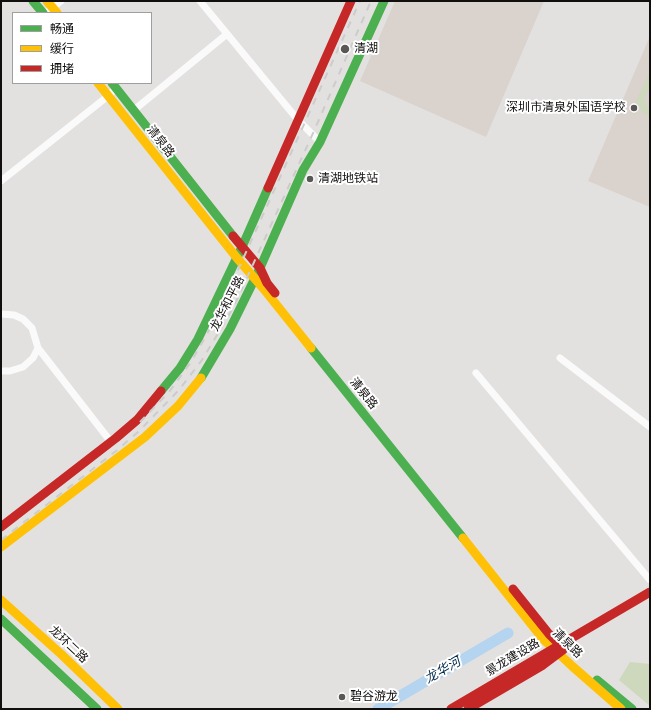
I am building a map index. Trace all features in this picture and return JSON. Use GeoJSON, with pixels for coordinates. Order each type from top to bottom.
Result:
{"type":"FeatureCollection","features":[{"type":"Feature","properties":{"kind":"main road"},"geometry":{"type":"LineString","coordinates":[[33,1],[42,12]]}},
{"type":"Feature","properties":{"kind":"main road","name":"龙华和平路"},"geometry":{"type":"LineString","coordinates":[[1,526],[111,442],[137,420],[180,368],[198,339],[242,247],[351,1]]}},
{"type":"Feature","properties":{"kind":"main road","name":"龙华和平路"},"geometry":{"type":"LineString","coordinates":[[1,547],[145,437],[178,406],[199,381],[230,328],[260,268],[303,170],[320,142],[384,1]]}},
{"type":"Feature","properties":{"kind":"main road","name":"清泉路"},"geometry":{"type":"LineString","coordinates":[[99,84],[236,258],[268,294],[543,639],[578,663],[632,709]]}},
{"type":"Feature","properties":{"kind":"main road","name":"清泉路"},"geometry":{"type":"LineString","coordinates":[[114,86],[260,268],[268,283],[549,634],[572,666],[621,709]]}},
{"type":"Feature","properties":{"kind":"main road","name":"景龙建设路"},"geometry":{"type":"LineString","coordinates":[[468,709],[543,665],[559,649],[650,592]]}},
{"type":"Feature","properties":{"kind":"main road","name":"景龙建设路"},"geometry":{"type":"LineString","coordinates":[[451,709],[650,599]]}},
{"type":"Feature","properties":{"kind":"main road","name":"龙环二路"},"geometry":{"type":"LineString","coordinates":[[1,600],[61,654],[118,709]]}},
{"type":"Feature","properties":{"kind":"main road"},"geometry":{"type":"LineString","coordinates":[[1,619],[97,709]]}},
{"type":"Feature","properties":{"kind":"street"},"geometry":{"type":"LineString","coordinates":[[51,9],[61,1]]}},
{"type":"Feature","properties":{"kind":"street"},"geometry":{"type":"LineString","coordinates":[[200,1],[298,120],[320,142]]}},
{"type":"Feature","properties":{"kind":"street"},"geometry":{"type":"LineString","coordinates":[[134,110],[227,34]]}},
{"type":"Feature","properties":{"kind":"street"},"geometry":{"type":"LineString","coordinates":[[1,180],[108,96],[114,86]]}},
{"type":"Feature","properties":{"kind":"street"},"geometry":{"type":"LineString","coordinates":[[1,314],[14,315],[23,319],[32,328],[38,348],[111,442]]}},
{"type":"Feature","properties":{"kind":"street"},"geometry":{"type":"LineString","coordinates":[[1,372],[24,367],[33,358],[38,348]]}},
{"type":"Feature","properties":{"kind":"street"},"geometry":{"type":"LineString","coordinates":[[560,358],[649,424]]}},
{"type":"Feature","properties":{"kind":"street"},"geometry":{"type":"LineString","coordinates":[[476,373],[650,580]]}},
{"type":"Feature","properties":{"kind":"shaded area"},"geometry":{"type":"Polygon","coordinates":[[[395,1],[544,1],[486,137],[360,81],[395,1]]]}},
{"type":"Feature","properties":{"kind":"shaded area","name":"深圳市清泉外国语学校"},"geometry":{"type":"Polygon","coordinates":[[[650,36],[650,207],[588,181],[650,36]]]}},
{"type":"Feature","properties":{"kind":"green space"},"geometry":{"type":"Polygon","coordinates":[[[650,72],[650,86],[645,96],[645,102],[650,110],[650,117],[641,110],[640,105],[635,115],[631,112],[650,72]]]}},
{"type":"Feature","properties":{"kind":"green space"},"geometry":{"type":"Polygon","coordinates":[[[630,662],[650,664],[650,706],[619,680],[630,662]]]}},
{"type":"Feature","properties":{"kind":"waterway","name":"龙华河"},"geometry":{"type":"LineString","coordinates":[[378,709],[508,633]]}},
{"type":"Feature","properties":{"kind":"railway"},"geometry":{"type":"LineString","coordinates":[[140,422],[169,392],[191,362],[206,336],[223,303],[360,1]]}},
{"type":"Feature","properties":{"kind":"railway"},"geometry":{"type":"LineString","coordinates":[[1,540],[116,451],[138,432],[179,390],[202,360],[234,306],[314,131],[371,1]]}},
{"type":"Feature","properties":{"kind":"traffic: fast"},"geometry":{"type":"LineString","coordinates":[[33,1],[42,12]]}},
{"type":"Feature","properties":{"kind":"traffic: fast"},"geometry":{"type":"LineString","coordinates":[[201,378],[230,329],[260,268],[303,170],[320,142],[384,1]]}},
{"type":"Feature","properties":{"kind":"traffic: fast"},"geometry":{"type":"LineString","coordinates":[[113,84],[233,236]]}},
{"type":"Feature","properties":{"kind":"traffic: fast"},"geometry":{"type":"LineString","coordinates":[[161,391],[180,368],[198,339],[242,247],[268,188]]}},
{"type":"Feature","properties":{"kind":"traffic: fast"},"geometry":{"type":"LineString","coordinates":[[311,348],[463,538]]}},
{"type":"Feature","properties":{"kind":"traffic: fast"},"geometry":{"type":"LineString","coordinates":[[1,619],[97,709]]}},
{"type":"Feature","properties":{"kind":"traffic: fast"},"geometry":{"type":"LineString","coordinates":[[597,680],[632,709]]}},
{"type":"Feature","properties":{"kind":"traffic: slow"},"geometry":{"type":"LineString","coordinates":[[47,1],[56,12]]}},
{"type":"Feature","properties":{"kind":"traffic: slow"},"geometry":{"type":"LineString","coordinates":[[99,84],[237,258],[311,348]]}},
{"type":"Feature","properties":{"kind":"traffic: slow"},"geometry":{"type":"LineString","coordinates":[[1,547],[145,437],[178,406],[201,378]]}},
{"type":"Feature","properties":{"kind":"traffic: slow"},"geometry":{"type":"LineString","coordinates":[[463,538],[543,639],[621,709]]}},
{"type":"Feature","properties":{"kind":"traffic: slow"},"geometry":{"type":"LineString","coordinates":[[1,600],[61,654],[118,709]]}},
{"type":"Feature","properties":{"kind":"traffic: jam"},"geometry":{"type":"LineString","coordinates":[[268,188],[351,1]]}},
{"type":"Feature","properties":{"kind":"traffic: jam"},"geometry":{"type":"LineString","coordinates":[[233,236],[260,268],[267,283],[275,293]]}},
{"type":"Feature","properties":{"kind":"traffic: jam"},"geometry":{"type":"LineString","coordinates":[[1,527],[116,438],[137,420],[161,391]]}},
{"type":"Feature","properties":{"kind":"traffic: jam"},"geometry":{"type":"LineString","coordinates":[[513,589],[558,643]]}},
{"type":"Feature","properties":{"kind":"traffic: jam"},"geometry":{"type":"LineString","coordinates":[[451,709],[650,592]]}},
{"type":"Feature","properties":{"kind":"traffic: jam"},"geometry":{"type":"LineString","coordinates":[[468,709],[543,665],[563,650]]}},
{"type":"Feature","properties":{"kind":"place","name":"清湖"},"geometry":{"type":"Point","coordinates":[345,49]}},
{"type":"Feature","properties":{"kind":"place","name":"深圳市清泉外国语学校"},"geometry":{"type":"Point","coordinates":[634,108]}},
{"type":"Feature","properties":{"kind":"place","name":"清湖地铁站"},"geometry":{"type":"Point","coordinates":[310,179]}},
{"type":"Feature","properties":{"kind":"place","name":"碧谷游龙"},"geometry":{"type":"Point","coordinates":[342,697]}}]}
